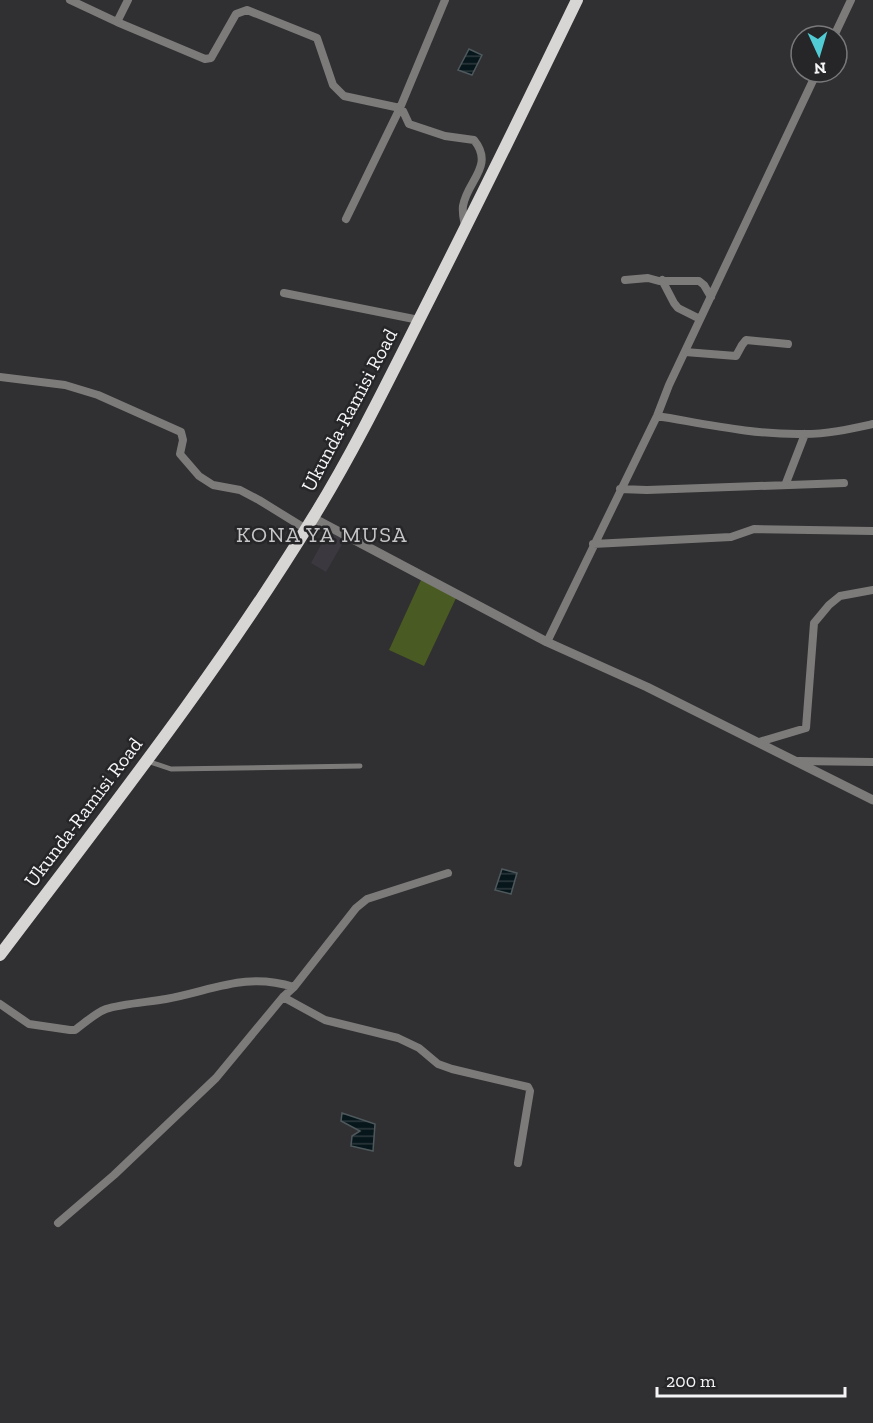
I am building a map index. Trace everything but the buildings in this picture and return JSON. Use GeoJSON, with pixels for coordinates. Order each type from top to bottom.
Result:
{"type":"FeatureCollection","features":[{"type":"Feature","properties":{"kind":"highway","name":"Ukunda-Ramisi Road"},"geometry":{"type":"LineString","coordinates":[[0,955],[232,643],[313,518],[361,433],[419,320],[577,0]]}},
{"type":"Feature","properties":{"kind":"street"},"geometry":{"type":"LineString","coordinates":[[70,0],[205,59],[211,58],[214,54],[236,14],[247,10],[318,38],[333,85],[344,96],[400,108],[410,124],[445,136],[474,140],[481,149],[482,165],[463,204],[465,227]]}},
{"type":"Feature","properties":{"kind":"street"},"geometry":{"type":"LineString","coordinates":[[117,22],[128,0]]}},
{"type":"Feature","properties":{"kind":"street"},"geometry":{"type":"LineString","coordinates":[[346,219],[400,108],[445,0]]}},
{"type":"Feature","properties":{"kind":"street"},"geometry":{"type":"LineString","coordinates":[[840,24],[851,0]]}},
{"type":"Feature","properties":{"kind":"street"},"geometry":{"type":"LineString","coordinates":[[547,642],[657,416],[700,319],[811,84]]}},
{"type":"Feature","properties":{"kind":"street"},"geometry":{"type":"LineString","coordinates":[[625,280],[648,278],[699,281],[705,285],[711,297]]}},
{"type":"Feature","properties":{"kind":"street"},"geometry":{"type":"LineString","coordinates":[[662,280],[678,308],[700,319]]}},
{"type":"Feature","properties":{"kind":"street"},"geometry":{"type":"LineString","coordinates":[[284,293],[419,320]]}},
{"type":"Feature","properties":{"kind":"street"},"geometry":{"type":"LineString","coordinates":[[685,352],[736,356],[746,340],[788,344]]}},
{"type":"Feature","properties":{"kind":"street"},"geometry":{"type":"LineString","coordinates":[[0,377],[65,385],[98,395],[181,432],[183,440],[180,454],[200,476],[213,485],[240,490],[306,529]]}},
{"type":"Feature","properties":{"kind":"street"},"geometry":{"type":"LineString","coordinates":[[657,416],[748,432],[805,434],[837,432],[873,424]]}},
{"type":"Feature","properties":{"kind":"street"},"geometry":{"type":"LineString","coordinates":[[786,483],[805,434]]}},
{"type":"Feature","properties":{"kind":"street"},"geometry":{"type":"LineString","coordinates":[[620,489],[844,483]]}},
{"type":"Feature","properties":{"kind":"street"},"geometry":{"type":"LineString","coordinates":[[313,518],[547,642],[759,742],[873,800]]}},
{"type":"Feature","properties":{"kind":"street"},"geometry":{"type":"LineString","coordinates":[[593,544],[731,537],[754,529],[873,531]]}},
{"type":"Feature","properties":{"kind":"street"},"geometry":{"type":"LineString","coordinates":[[759,742],[806,728],[814,623],[840,596],[873,590]]}},
{"type":"Feature","properties":{"kind":"street"},"geometry":{"type":"LineString","coordinates":[[146,760],[171,769],[360,766]]}},
{"type":"Feature","properties":{"kind":"street"},"geometry":{"type":"LineString","coordinates":[[797,761],[873,762]]}},
{"type":"Feature","properties":{"kind":"street"},"geometry":{"type":"LineString","coordinates":[[58,1223],[114,1175],[216,1078],[283,996],[294,987],[356,908],[367,899],[448,873]]}},
{"type":"Feature","properties":{"kind":"street"},"geometry":{"type":"LineString","coordinates":[[0,1004],[29,1024],[53,1029],[75,1030],[109,1008],[175,997],[232,983],[257,980],[294,987]]}},
{"type":"Feature","properties":{"kind":"street"},"geometry":{"type":"LineString","coordinates":[[283,996],[325,1020],[398,1038],[419,1047],[438,1064],[452,1070],[528,1087],[530,1091],[518,1163]]}},
{"type":"Feature","properties":{"kind":"shaded area"},"geometry":{"type":"Polygon","coordinates":[[[469,49],[482,55],[472,75],[458,70],[469,49]]]}},
{"type":"Feature","properties":{"kind":"shaded area"},"geometry":{"type":"Polygon","coordinates":[[[329,530],[345,539],[326,572],[311,563],[329,530]]]}},
{"type":"Feature","properties":{"kind":"shaded area"},"geometry":{"type":"Polygon","coordinates":[[[502,869],[517,873],[511,894],[495,890],[502,869]]]}},
{"type":"Feature","properties":{"kind":"shaded area"},"geometry":{"type":"Polygon","coordinates":[[[342,1113],[375,1124],[373,1151],[351,1146],[352,1136],[360,1131],[341,1121],[342,1113]]]}},
{"type":"Feature","properties":{"kind":"green space"},"geometry":{"type":"Polygon","coordinates":[[[421,580],[457,596],[424,666],[389,650],[421,580]]]}},
{"type":"Feature","properties":{"kind":"district","name":"KONA YA MUSA"},"geometry":{"type":"Point","coordinates":[322,534]}}]}
